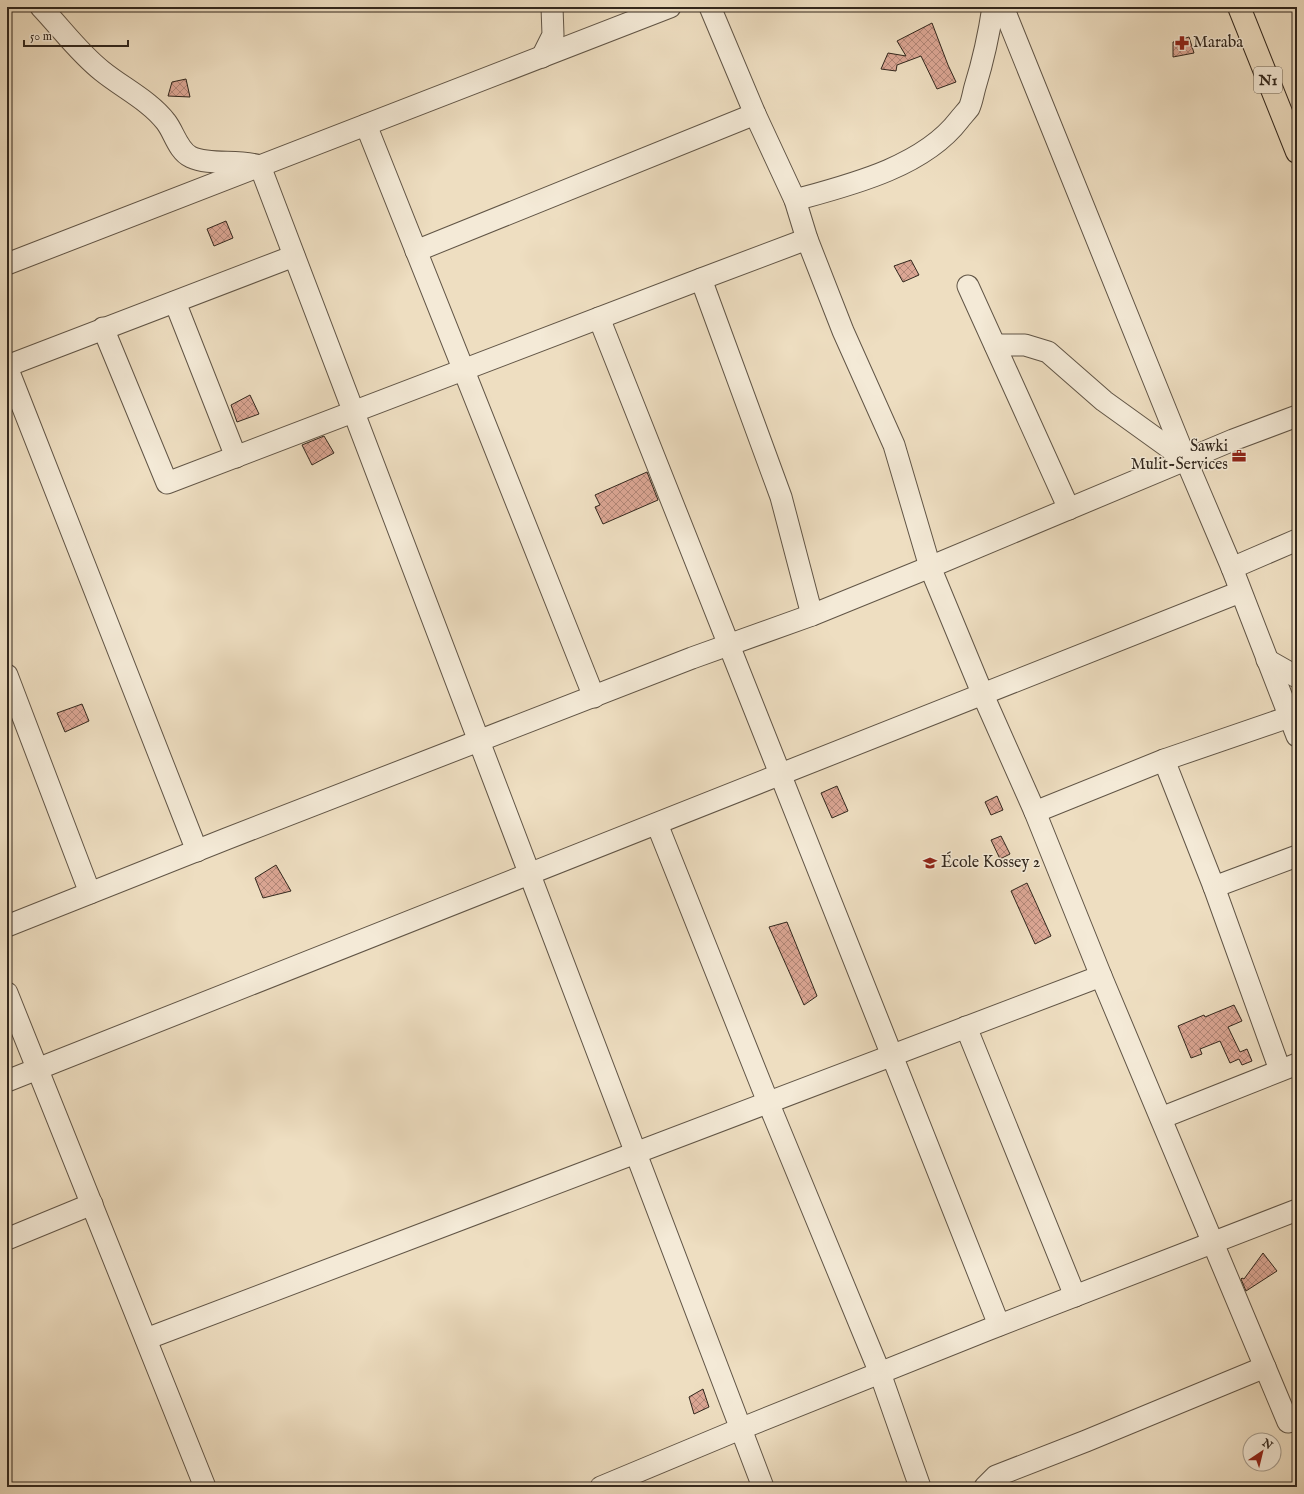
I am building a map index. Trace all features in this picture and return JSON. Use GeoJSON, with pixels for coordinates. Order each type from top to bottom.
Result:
{"type":"FeatureCollection","features":[{"type":"Feature","properties":{"kind":"main road","name":"N1"},"geometry":{"type":"LineString","coordinates":[[1239,7],[1297,152]]}},
{"type":"Feature","properties":{"kind":"street"},"geometry":{"type":"LineString","coordinates":[[41,7],[89,60],[156,112],[167,123],[182,149],[189,157],[201,160],[242,162],[260,166]]}},
{"type":"Feature","properties":{"kind":"street"},"geometry":{"type":"LineString","coordinates":[[542,57],[553,35],[552,7]]}},
{"type":"Feature","properties":{"kind":"street"},"geometry":{"type":"LineString","coordinates":[[7,264],[670,7]]}},
{"type":"Feature","properties":{"kind":"street"},"geometry":{"type":"LineString","coordinates":[[710,7],[795,200],[807,239],[843,331],[894,445],[930,567],[983,694],[1035,812],[1101,976],[1288,1422],[1297,1420]]}},
{"type":"Feature","properties":{"kind":"street"},"geometry":{"type":"LineString","coordinates":[[795,200],[834,189],[898,167],[941,140],[952,129],[968,108],[988,39],[993,7]]}},
{"type":"Feature","properties":{"kind":"street"},"geometry":{"type":"LineString","coordinates":[[1003,7],[1186,460],[1232,568],[1297,736]]}},
{"type":"Feature","properties":{"kind":"street"},"geometry":{"type":"LineString","coordinates":[[416,251],[756,114]]}},
{"type":"Feature","properties":{"kind":"street"},"geometry":{"type":"LineString","coordinates":[[366,125],[594,696]]}},
{"type":"Feature","properties":{"kind":"street"},"geometry":{"type":"LineString","coordinates":[[260,166],[763,1487]]}},
{"type":"Feature","properties":{"kind":"street"},"geometry":{"type":"LineString","coordinates":[[103,328],[168,483],[807,239]]}},
{"type":"Feature","properties":{"kind":"street"},"geometry":{"type":"LineString","coordinates":[[197,851],[7,366],[294,256]]}},
{"type":"Feature","properties":{"kind":"street"},"geometry":{"type":"LineString","coordinates":[[701,279],[781,497],[812,615]]}},
{"type":"Feature","properties":{"kind":"street"},"geometry":{"type":"LineString","coordinates":[[968,286],[1069,509]]}},
{"type":"Feature","properties":{"kind":"street"},"geometry":{"type":"LineString","coordinates":[[175,302],[236,456]]}},
{"type":"Feature","properties":{"kind":"street"},"geometry":{"type":"LineString","coordinates":[[600,318],[999,1325]]}},
{"type":"Feature","properties":{"kind":"street"},"geometry":{"type":"LineString","coordinates":[[995,345],[1025,345],[1048,352],[1104,401],[1186,460]]}},
{"type":"Feature","properties":{"kind":"street"},"geometry":{"type":"LineString","coordinates":[[7,926],[594,696],[729,644],[812,615],[1232,440],[1297,416]]}},
{"type":"Feature","properties":{"kind":"street"},"geometry":{"type":"LineString","coordinates":[[1232,568],[1297,540]]}},
{"type":"Feature","properties":{"kind":"street"},"geometry":{"type":"LineString","coordinates":[[7,1081],[1240,592]]}},
{"type":"Feature","properties":{"kind":"street"},"geometry":{"type":"LineString","coordinates":[[1267,660],[1297,677]]}},
{"type":"Feature","properties":{"kind":"street"},"geometry":{"type":"LineString","coordinates":[[7,675],[90,893]]}},
{"type":"Feature","properties":{"kind":"street"},"geometry":{"type":"LineString","coordinates":[[1035,812],[1164,760],[1289,717]]}},
{"type":"Feature","properties":{"kind":"street"},"geometry":{"type":"LineString","coordinates":[[1161,1118],[1288,1067],[1214,887],[1164,760]]}},
{"type":"Feature","properties":{"kind":"street"},"geometry":{"type":"LineString","coordinates":[[657,824],[768,1102],[880,1373],[920,1487]]}},
{"type":"Feature","properties":{"kind":"street"},"geometry":{"type":"LineString","coordinates":[[1214,887],[1297,856]]}},
{"type":"Feature","properties":{"kind":"street"},"geometry":{"type":"LineString","coordinates":[[146,1339],[1101,976]]}},
{"type":"Feature","properties":{"kind":"street"},"geometry":{"type":"LineString","coordinates":[[7,993],[205,1487]]}},
{"type":"Feature","properties":{"kind":"street"},"geometry":{"type":"LineString","coordinates":[[966,1027],[1075,1296]]}},
{"type":"Feature","properties":{"kind":"street"},"geometry":{"type":"LineString","coordinates":[[7,1239],[92,1204]]}},
{"type":"Feature","properties":{"kind":"street"},"geometry":{"type":"LineString","coordinates":[[612,1485],[740,1429],[999,1325],[1297,1210]]}},
{"type":"Feature","properties":{"kind":"street"},"geometry":{"type":"LineString","coordinates":[[985,1487],[996,1476],[1265,1368]]}},
{"type":"Feature","properties":{"kind":"building"},"geometry":{"type":"Polygon","coordinates":[[[932,23],[956,82],[937,89],[921,56],[897,65],[896,71],[881,69],[888,53],[906,56],[897,41],[932,23]]]}},
{"type":"Feature","properties":{"kind":"building"},"geometry":{"type":"Polygon","coordinates":[[[1189,37],[1194,53],[1173,57],[1173,42],[1189,37]]]}},
{"type":"Feature","properties":{"kind":"building"},"geometry":{"type":"Polygon","coordinates":[[[186,79],[190,97],[168,96],[172,82],[186,79]]]}},
{"type":"Feature","properties":{"kind":"building"},"geometry":{"type":"Polygon","coordinates":[[[226,221],[233,238],[214,246],[207,229],[226,221]]]}},
{"type":"Feature","properties":{"kind":"building"},"geometry":{"type":"Polygon","coordinates":[[[911,260],[919,275],[903,282],[894,266],[911,260]]]}},
{"type":"Feature","properties":{"kind":"building"},"geometry":{"type":"Polygon","coordinates":[[[250,395],[259,414],[237,422],[231,405],[250,395]]]}},
{"type":"Feature","properties":{"kind":"building"},"geometry":{"type":"Polygon","coordinates":[[[324,436],[334,453],[312,465],[302,445],[324,436]]]}},
{"type":"Feature","properties":{"kind":"building"},"geometry":{"type":"Polygon","coordinates":[[[647,472],[658,500],[603,524],[595,507],[600,505],[595,495],[647,472]]]}},
{"type":"Feature","properties":{"kind":"building"},"geometry":{"type":"Polygon","coordinates":[[[82,704],[89,721],[65,732],[57,713],[82,704]]]}},
{"type":"Feature","properties":{"kind":"building"},"geometry":{"type":"Polygon","coordinates":[[[837,786],[848,811],[832,818],[821,793],[837,786]]]}},
{"type":"Feature","properties":{"kind":"building"},"geometry":{"type":"Polygon","coordinates":[[[997,796],[1003,810],[991,815],[985,802],[997,796]]]}},
{"type":"Feature","properties":{"kind":"building"},"geometry":{"type":"Polygon","coordinates":[[[1001,836],[1010,854],[1000,859],[991,840],[1001,836]]]}},
{"type":"Feature","properties":{"kind":"building"},"geometry":{"type":"Polygon","coordinates":[[[276,865],[291,891],[263,898],[255,878],[276,865]]]}},
{"type":"Feature","properties":{"kind":"building"},"geometry":{"type":"Polygon","coordinates":[[[1027,883],[1051,936],[1035,944],[1011,891],[1027,883]]]}},
{"type":"Feature","properties":{"kind":"building"},"geometry":{"type":"Polygon","coordinates":[[[787,922],[817,996],[804,1005],[769,927],[787,922]]]}},
{"type":"Feature","properties":{"kind":"building"},"geometry":{"type":"Polygon","coordinates":[[[1234,1005],[1242,1021],[1228,1027],[1240,1052],[1247,1049],[1252,1061],[1242,1065],[1239,1059],[1230,1063],[1220,1041],[1200,1049],[1202,1054],[1191,1058],[1178,1026],[1234,1005]]]}},
{"type":"Feature","properties":{"kind":"building"},"geometry":{"type":"Polygon","coordinates":[[[1263,1253],[1277,1271],[1246,1291],[1241,1279],[1244,1279],[1263,1253]]]}},
{"type":"Feature","properties":{"kind":"building"},"geometry":{"type":"Polygon","coordinates":[[[703,1389],[709,1407],[694,1414],[689,1397],[703,1389]]]}},
{"type":"Feature","properties":{"kind":"place","name":"Maraba"},"geometry":{"type":"Point","coordinates":[1182,43]}},
{"type":"Feature","properties":{"kind":"place","name":"Sawki Mulit-Services"},"geometry":{"type":"Point","coordinates":[1239,456]}},
{"type":"Feature","properties":{"kind":"place","name":"École Kossey 2"},"geometry":{"type":"Point","coordinates":[930,863]}}]}
